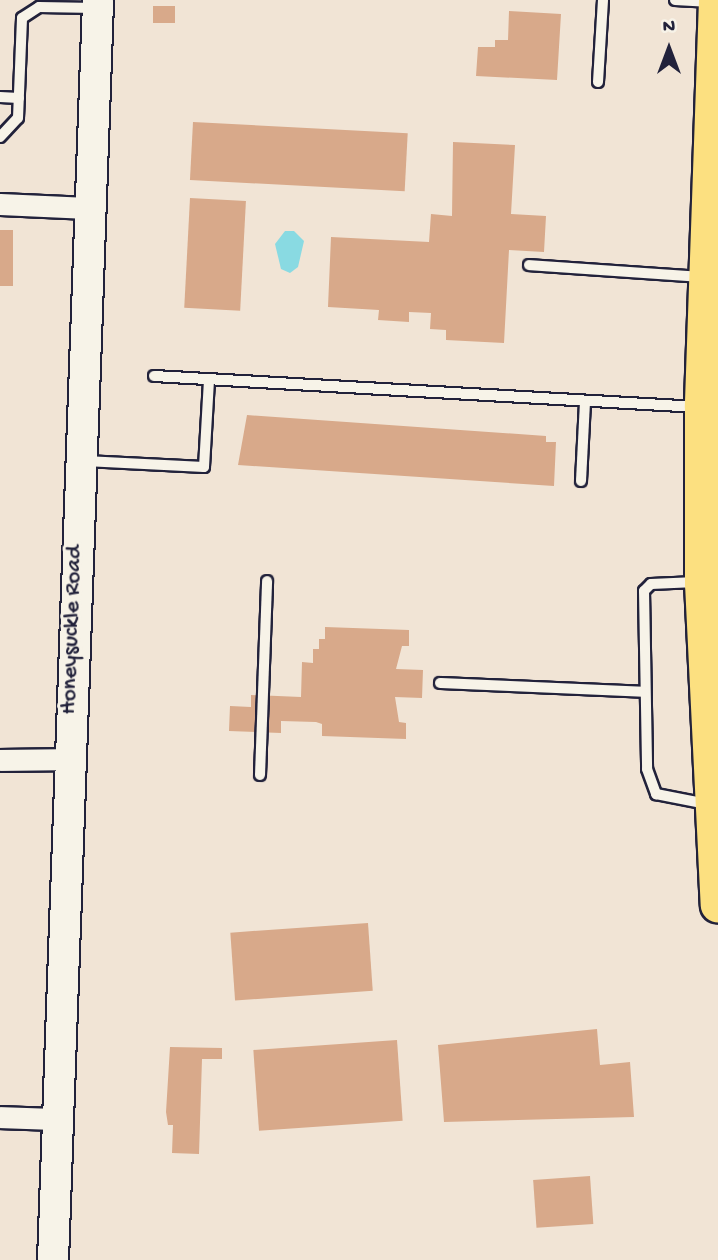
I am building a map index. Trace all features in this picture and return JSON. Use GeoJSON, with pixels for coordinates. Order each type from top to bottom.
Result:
{"type":"FeatureCollection","features":[{"type":"Feature","properties":{"kind":"highway"},"geometry":{"type":"LineString","coordinates":[[716,1],[704,277],[702,484],[710,591],[713,804],[718,905]]}},
{"type":"Feature","properties":{"kind":"main road","name":"Honeysuckle Road"},"geometry":{"type":"LineString","coordinates":[[53,1260],[68,759],[98,4]]}},
{"type":"Feature","properties":{"kind":"street"},"geometry":{"type":"LineString","coordinates":[[0,204],[88,208]]}},
{"type":"Feature","properties":{"kind":"street"},"geometry":{"type":"LineString","coordinates":[[0,760],[68,759]]}},
{"type":"Feature","properties":{"kind":"street"},"geometry":{"type":"LineString","coordinates":[[0,1117],[58,1119]]}},
{"type":"Feature","properties":{"kind":"lane"},"geometry":{"type":"LineString","coordinates":[[598,82],[603,0]]}},
{"type":"Feature","properties":{"kind":"lane"},"geometry":{"type":"LineString","coordinates":[[675,0],[716,1]]}},
{"type":"Feature","properties":{"kind":"lane"},"geometry":{"type":"LineString","coordinates":[[0,137],[18,118],[22,18],[39,7],[98,4]]}},
{"type":"Feature","properties":{"kind":"lane"},"geometry":{"type":"LineString","coordinates":[[0,97],[19,98]]}},
{"type":"Feature","properties":{"kind":"lane"},"geometry":{"type":"LineString","coordinates":[[529,265],[704,277]]}},
{"type":"Feature","properties":{"kind":"lane"},"geometry":{"type":"LineString","coordinates":[[154,376],[702,407]]}},
{"type":"Feature","properties":{"kind":"lane"},"geometry":{"type":"LineString","coordinates":[[79,460],[204,467],[209,379]]}},
{"type":"Feature","properties":{"kind":"lane"},"geometry":{"type":"LineString","coordinates":[[581,481],[584,401]]}},
{"type":"Feature","properties":{"kind":"lane"},"geometry":{"type":"LineString","coordinates":[[702,484],[718,519]]}},
{"type":"Feature","properties":{"kind":"lane"},"geometry":{"type":"LineString","coordinates":[[260,775],[267,581]]}},
{"type":"Feature","properties":{"kind":"lane"},"geometry":{"type":"LineString","coordinates":[[710,591],[651,584],[643,590],[644,692],[647,769],[656,794],[713,804]]}},
{"type":"Feature","properties":{"kind":"lane"},"geometry":{"type":"LineString","coordinates":[[440,683],[644,692]]}},
{"type":"Feature","properties":{"kind":"water"},"geometry":{"type":"Polygon","coordinates":[[[285,231],[294,231],[304,241],[298,267],[290,273],[281,269],[275,244],[285,231]]]}},
{"type":"Feature","properties":{"kind":"building"},"geometry":{"type":"Polygon","coordinates":[[[153,6],[175,6],[175,23],[153,23],[153,6]]]}},
{"type":"Feature","properties":{"kind":"building"},"geometry":{"type":"Polygon","coordinates":[[[509,11],[561,14],[557,80],[476,76],[478,47],[495,47],[495,40],[508,40],[509,11]]]}},
{"type":"Feature","properties":{"kind":"building"},"geometry":{"type":"Polygon","coordinates":[[[193,122],[408,133],[405,191],[190,180],[193,122]]]}},
{"type":"Feature","properties":{"kind":"building"},"geometry":{"type":"Polygon","coordinates":[[[453,142],[515,145],[511,214],[546,216],[544,252],[509,250],[504,343],[446,340],[446,330],[430,329],[431,313],[409,312],[409,322],[378,320],[379,310],[328,307],[331,237],[429,242],[431,214],[452,216],[453,142]]]}},
{"type":"Feature","properties":{"kind":"building"},"geometry":{"type":"Polygon","coordinates":[[[190,198],[246,201],[240,311],[184,308],[190,198]]]}},
{"type":"Feature","properties":{"kind":"building"},"geometry":{"type":"Polygon","coordinates":[[[0,230],[13,230],[13,286],[0,286],[0,230]]]}},
{"type":"Feature","properties":{"kind":"building"},"geometry":{"type":"Polygon","coordinates":[[[247,415],[546,436],[546,442],[556,442],[554,486],[238,465],[247,415]]]}},
{"type":"Feature","properties":{"kind":"building"},"geometry":{"type":"Polygon","coordinates":[[[325,627],[409,630],[409,646],[402,646],[396,669],[423,670],[422,698],[395,697],[399,722],[406,723],[406,739],[322,736],[322,724],[316,722],[281,721],[281,733],[229,731],[230,706],[251,707],[251,695],[301,697],[302,662],[313,663],[313,649],[319,649],[319,639],[325,639],[325,627]]]}},
{"type":"Feature","properties":{"kind":"building"},"geometry":{"type":"Polygon","coordinates":[[[368,923],[373,991],[235,1000],[230,933],[368,923]]]}},
{"type":"Feature","properties":{"kind":"building"},"geometry":{"type":"Polygon","coordinates":[[[597,1029],[600,1065],[630,1062],[634,1117],[444,1122],[438,1045],[597,1029]]]}},
{"type":"Feature","properties":{"kind":"building"},"geometry":{"type":"Polygon","coordinates":[[[397,1040],[403,1121],[259,1131],[253,1050],[397,1040]]]}},
{"type":"Feature","properties":{"kind":"building"},"geometry":{"type":"Polygon","coordinates":[[[170,1047],[222,1048],[222,1059],[202,1059],[199,1154],[172,1153],[173,1125],[168,1125],[166,1112],[170,1047]]]}},
{"type":"Feature","properties":{"kind":"building"},"geometry":{"type":"Polygon","coordinates":[[[590,1176],[593,1224],[536,1228],[533,1180],[590,1176]]]}}]}
